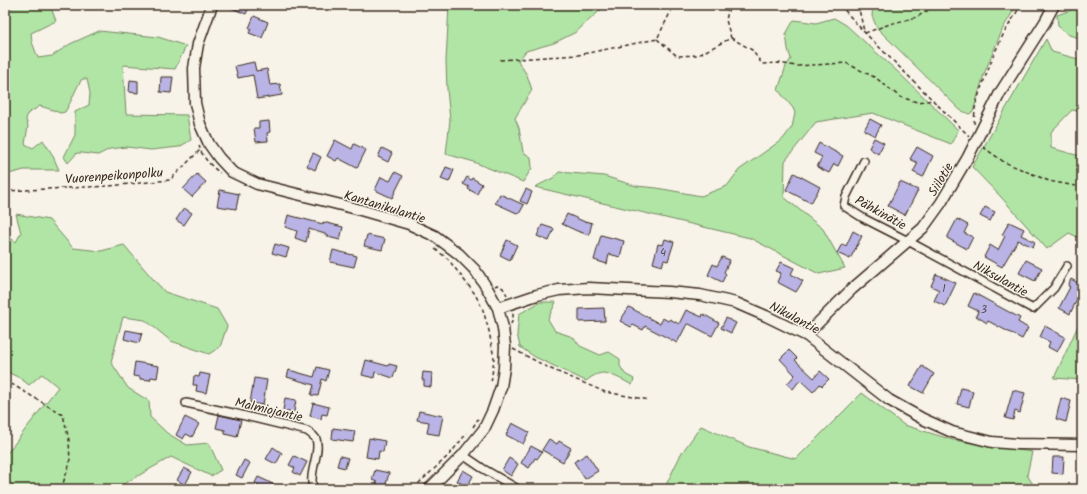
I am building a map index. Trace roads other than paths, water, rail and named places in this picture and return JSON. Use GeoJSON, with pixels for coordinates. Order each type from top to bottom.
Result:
{"type":"FeatureCollection","features":[{"type":"Feature","properties":{"kind":"street","name":"Kantanikulantie"},"geometry":{"type":"LineString","coordinates":[[212,5],[198,44],[194,68],[195,103],[200,124],[209,144],[232,172],[257,184],[357,209],[409,224],[435,236],[459,254],[475,270],[498,308],[505,344],[504,368],[501,387],[493,410],[484,429],[463,455],[430,489]]}},
{"type":"Feature","properties":{"kind":"street","name":"Siilotie"},"geometry":{"type":"LineString","coordinates":[[807,336],[811,330],[852,289],[923,228],[941,203],[968,157],[1000,93],[1054,5]]}},
{"type":"Feature","properties":{"kind":"street","name":"Pähkinätie"},"geometry":{"type":"LineString","coordinates":[[864,161],[846,197],[844,206],[862,218],[908,241]]}},
{"type":"Feature","properties":{"kind":"street","name":"Niksulantie"},"geometry":{"type":"LineString","coordinates":[[908,241],[1034,309],[1054,288],[1067,266]]}},
{"type":"Feature","properties":{"kind":"street","name":"Nikulantie"},"geometry":{"type":"LineString","coordinates":[[498,308],[537,295],[559,290],[589,288],[700,295],[736,303],[807,336],[889,400],[923,419],[952,432],[992,442],[1082,445]]}},
{"type":"Feature","properties":{"kind":"street","name":"Malmiojantie"},"geometry":{"type":"LineString","coordinates":[[186,403],[307,431],[316,438],[317,446],[311,482],[313,489]]}},
{"type":"Feature","properties":{"kind":"street"},"geometry":{"type":"LineString","coordinates":[[463,455],[518,489]]}}]}
